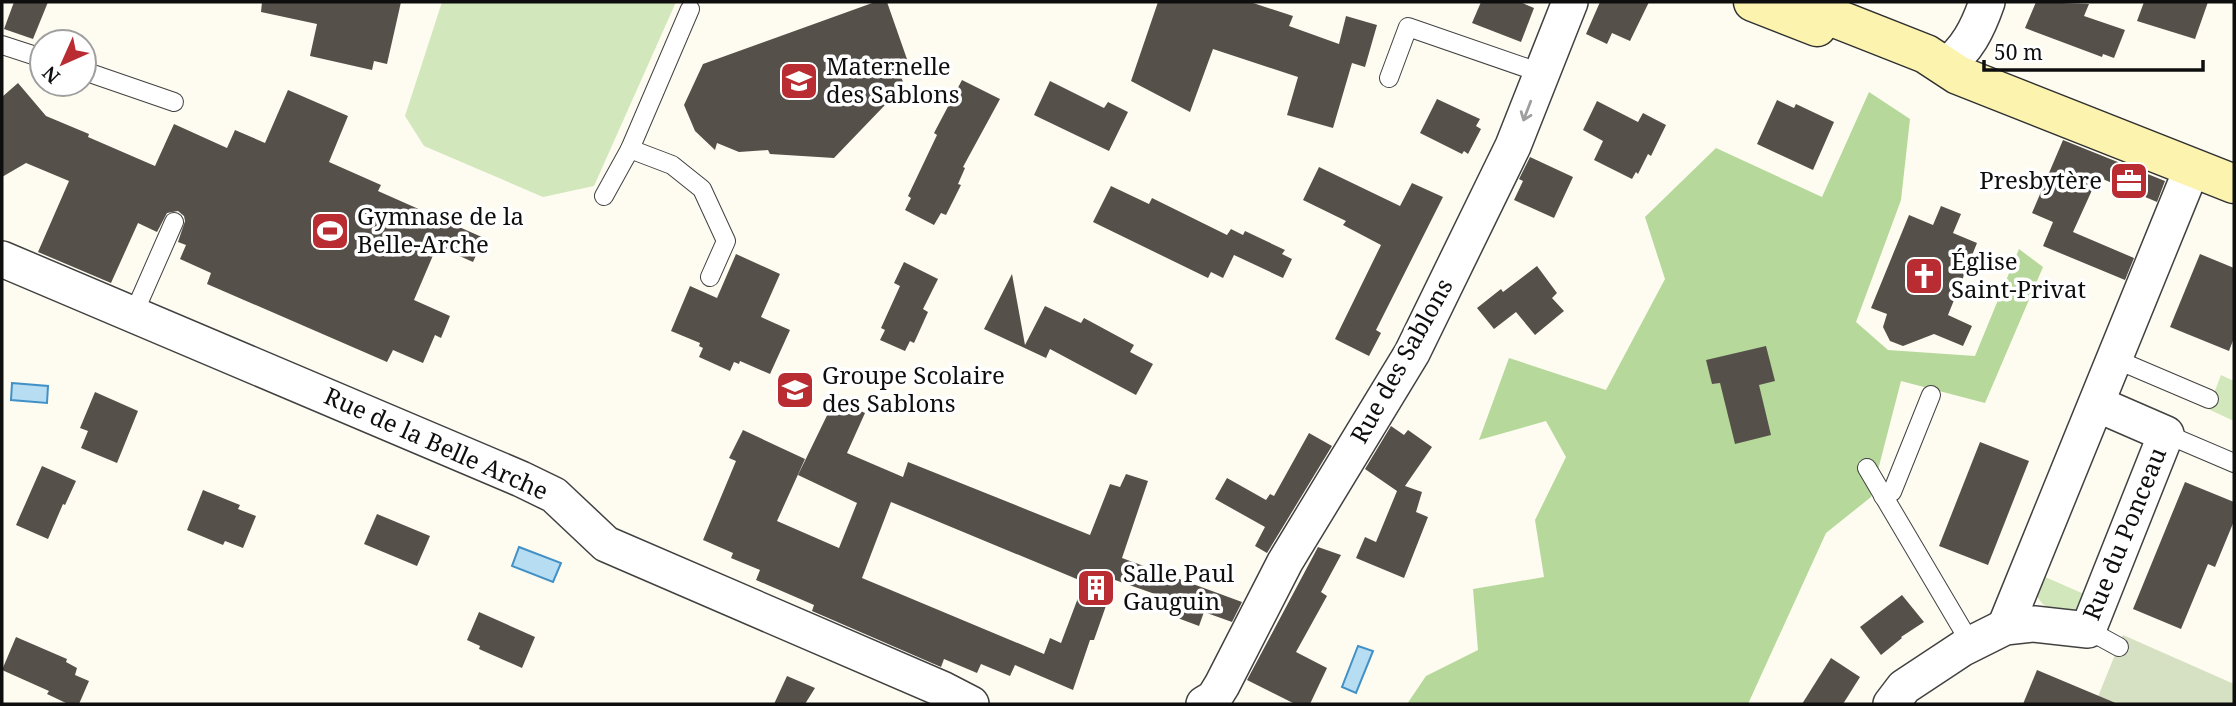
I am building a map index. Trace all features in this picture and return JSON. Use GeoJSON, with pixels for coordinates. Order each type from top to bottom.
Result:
{"type":"FeatureCollection","features":[{"type":"Feature","properties":{"kind":"main road"},"geometry":{"type":"LineString","coordinates":[[1754,2],[1922,67],[1944,67]]}},
{"type":"Feature","properties":{"kind":"main road"},"geometry":{"type":"LineString","coordinates":[[1794,2],[1926,54],[1958,75],[2234,184]]}},
{"type":"Feature","properties":{"kind":"street","name":"Rue des Sablons"},"geometry":{"type":"LineString","coordinates":[[1204,704],[1214,698],[1222,685],[1284,562],[1412,353],[1513,145],[1570,2]]}},
{"type":"Feature","properties":{"kind":"street"},"geometry":{"type":"LineString","coordinates":[[1944,67],[1963,51],[1987,2]]}},
{"type":"Feature","properties":{"kind":"street"},"geometry":{"type":"LineString","coordinates":[[2005,627],[2192,168]]}},
{"type":"Feature","properties":{"kind":"street","name":"Rue de la Belle Arche"},"geometry":{"type":"LineString","coordinates":[[2,259],[521,478],[554,495],[606,544],[971,704]]}},
{"type":"Feature","properties":{"kind":"street","name":"Rue du Ponceau"},"geometry":{"type":"LineString","coordinates":[[1891,704],[1904,687],[1971,644],[2005,627],[2034,624],[2088,630],[2166,434],[2097,404]]}},
{"type":"Feature","properties":{"kind":"lane"},"geometry":{"type":"LineString","coordinates":[[604,197],[630,149],[690,9]]}},
{"type":"Feature","properties":{"kind":"lane"},"geometry":{"type":"LineString","coordinates":[[1390,78],[1408,27],[1541,73]]}},
{"type":"Feature","properties":{"kind":"lane"},"geometry":{"type":"LineString","coordinates":[[2,45],[28,53]]}},
{"type":"Feature","properties":{"kind":"lane"},"geometry":{"type":"LineString","coordinates":[[98,76],[174,102]]}},
{"type":"Feature","properties":{"kind":"lane"},"geometry":{"type":"LineString","coordinates":[[630,149],[672,165],[702,189],[726,241],[710,277]]}},
{"type":"Feature","properties":{"kind":"lane"},"geometry":{"type":"LineString","coordinates":[[134,313],[174,222]]}},
{"type":"Feature","properties":{"kind":"lane"},"geometry":{"type":"LineString","coordinates":[[2115,359],[2209,398]]}},
{"type":"Feature","properties":{"kind":"lane"},"geometry":{"type":"LineString","coordinates":[[1883,496],[1892,492],[1931,394]]}},
{"type":"Feature","properties":{"kind":"lane"},"geometry":{"type":"LineString","coordinates":[[2166,434],[2234,463]]}},
{"type":"Feature","properties":{"kind":"lane"},"geometry":{"type":"LineString","coordinates":[[1867,468],[1971,644]]}},
{"type":"Feature","properties":{"kind":"lane"},"geometry":{"type":"LineString","coordinates":[[2088,630],[2119,647]]}},
{"type":"Feature","properties":{"kind":"green space"},"geometry":{"type":"Polygon","coordinates":[[[442,2],[676,2],[594,186],[543,197],[424,146],[405,116],[442,2]]]}},
{"type":"Feature","properties":{"kind":"green space"},"geometry":{"type":"Polygon","coordinates":[[[1869,92],[1910,119],[1901,200],[1856,322],[1888,350],[1975,356],[2019,249],[2043,267],[1985,403],[1901,381],[1871,497],[1826,533],[1748,704],[1407,704],[1426,676],[1478,650],[1473,589],[1544,577],[1535,520],[1566,457],[1546,421],[1479,440],[1509,358],[1606,390],[1665,279],[1645,217],[1716,148],[1822,197],[1869,92]]]}},
{"type":"Feature","properties":{"kind":"green space"},"geometry":{"type":"Polygon","coordinates":[[[2221,375],[2234,381],[2234,421],[2208,409],[2221,375]]]}},
{"type":"Feature","properties":{"kind":"green space"},"geometry":{"type":"Polygon","coordinates":[[[2036,573],[2091,597],[2074,616],[2052,610],[2043,604],[2035,593],[2032,584],[2036,573]]]}},
{"type":"Feature","properties":{"kind":"green space"},"geometry":{"type":"Polygon","coordinates":[[[2123,635],[2234,684],[2234,704],[2095,704],[2123,635]]]}},
{"type":"Feature","properties":{"kind":"water"},"geometry":{"type":"Polygon","coordinates":[[[12,383],[48,386],[47,403],[11,400],[12,383]]]}},
{"type":"Feature","properties":{"kind":"water"},"geometry":{"type":"Polygon","coordinates":[[[519,547],[561,563],[553,582],[512,566],[519,547]]]}},
{"type":"Feature","properties":{"kind":"water"},"geometry":{"type":"Polygon","coordinates":[[[1358,646],[1373,651],[1356,693],[1342,687],[1358,646]]]}},
{"type":"Feature","properties":{"kind":"building"},"geometry":{"type":"Polygon","coordinates":[[[14,2],[48,2],[37,28],[28,28],[28,37],[4,29],[14,2]]]}},
{"type":"Feature","properties":{"kind":"building"},"geometry":{"type":"Polygon","coordinates":[[[262,2],[401,2],[387,64],[374,61],[372,70],[310,56],[317,24],[261,12],[262,2]]]}},
{"type":"Feature","properties":{"kind":"building","name":"Maternelle des Sablons"},"geometry":{"type":"Polygon","coordinates":[[[875,2],[887,2],[908,62],[897,66],[908,95],[885,105],[834,158],[770,154],[768,150],[739,152],[717,143],[715,150],[695,131],[684,105],[703,64],[875,2]]]}},
{"type":"Feature","properties":{"kind":"building"},"geometry":{"type":"Polygon","coordinates":[[[1158,2],[1250,2],[1293,16],[1289,26],[1339,44],[1346,16],[1377,25],[1365,67],[1352,63],[1333,128],[1287,115],[1298,77],[1213,49],[1190,112],[1131,81],[1158,2]]]}},
{"type":"Feature","properties":{"kind":"building"},"geometry":{"type":"Polygon","coordinates":[[[1481,2],[1520,2],[1534,8],[1521,42],[1472,23],[1481,2]]]}},
{"type":"Feature","properties":{"kind":"building"},"geometry":{"type":"Polygon","coordinates":[[[1600,2],[1649,2],[1630,41],[1612,33],[1607,44],[1586,34],[1600,2]]]}},
{"type":"Feature","properties":{"kind":"building"},"geometry":{"type":"Polygon","coordinates":[[[2036,2],[2089,4],[2084,16],[2125,30],[2114,58],[2103,54],[2102,57],[2025,28],[2036,2]]]}},
{"type":"Feature","properties":{"kind":"building"},"geometry":{"type":"Polygon","coordinates":[[[2144,2],[2208,2],[2195,39],[2137,21],[2144,2]]]}},
{"type":"Feature","properties":{"kind":"building"},"geometry":{"type":"Polygon","coordinates":[[[962,80],[1000,99],[963,167],[965,168],[958,184],[961,185],[946,215],[941,213],[934,225],[905,210],[911,198],[908,196],[937,135],[934,133],[962,80]]]}},
{"type":"Feature","properties":{"kind":"building"},"geometry":{"type":"Polygon","coordinates":[[[1050,81],[1104,108],[1108,102],[1128,112],[1109,151],[1034,115],[1050,81]]]}},
{"type":"Feature","properties":{"kind":"building","name":"Gymnase de la Belle-Arche"},"geometry":{"type":"Polygon","coordinates":[[[18,83],[46,116],[155,166],[174,124],[227,148],[235,130],[265,143],[288,90],[348,116],[329,162],[381,185],[378,191],[484,238],[473,262],[437,246],[414,300],[450,316],[441,338],[435,335],[423,363],[393,350],[387,362],[207,284],[211,273],[180,259],[186,245],[178,242],[185,221],[178,211],[167,213],[157,232],[138,223],[111,283],[38,252],[69,181],[26,163],[2,177],[2,97],[18,83]]]}},
{"type":"Feature","properties":{"kind":"building"},"geometry":{"type":"Polygon","coordinates":[[[1437,99],[1480,119],[1476,126],[1481,129],[1468,154],[1464,151],[1462,154],[1420,133],[1437,99]]]}},
{"type":"Feature","properties":{"kind":"building"},"geometry":{"type":"Polygon","coordinates":[[[1777,100],[1794,108],[1796,104],[1834,122],[1813,170],[1757,144],[1777,100]]]}},
{"type":"Feature","properties":{"kind":"building"},"geometry":{"type":"Polygon","coordinates":[[[1597,101],[1638,122],[1643,113],[1666,125],[1651,156],[1648,154],[1638,174],[1636,172],[1632,179],[1594,160],[1603,141],[1583,130],[1597,101]]]}},
{"type":"Feature","properties":{"kind":"building"},"geometry":{"type":"Polygon","coordinates":[[[2063,140],[2165,181],[2157,202],[2098,177],[2073,232],[2134,258],[2125,280],[2043,246],[2053,222],[2032,213],[2063,140]]]}},
{"type":"Feature","properties":{"kind":"building"},"geometry":{"type":"Polygon","coordinates":[[[1530,157],[1573,177],[1554,218],[1514,200],[1523,181],[1519,179],[1530,157]]]}},
{"type":"Feature","properties":{"kind":"building"},"geometry":{"type":"Polygon","coordinates":[[[1319,167],[1400,206],[1412,183],[1443,197],[1376,330],[1381,333],[1369,356],[1335,339],[1381,245],[1343,225],[1346,221],[1303,200],[1319,167]]]}},
{"type":"Feature","properties":{"kind":"building"},"geometry":{"type":"Polygon","coordinates":[[[1111,186],[1149,204],[1152,198],[1227,235],[1231,229],[1243,235],[1245,231],[1285,250],[1282,254],[1292,259],[1283,278],[1234,255],[1223,278],[1211,272],[1208,278],[1093,222],[1111,186]]]}},
{"type":"Feature","properties":{"kind":"building","name":"Église Saint-Privat"},"geometry":{"type":"Polygon","coordinates":[[[1941,206],[1961,214],[1953,233],[1977,243],[1948,315],[1972,326],[1963,346],[1934,334],[1903,346],[1890,341],[1883,327],[1887,314],[1871,308],[1909,215],[1933,225],[1941,206]]]}},
{"type":"Feature","properties":{"kind":"building"},"geometry":{"type":"Polygon","coordinates":[[[736,254],[780,274],[761,317],[790,330],[770,374],[740,361],[739,364],[734,362],[730,371],[699,357],[703,348],[699,346],[700,343],[671,331],[690,286],[717,298],[736,254]]]}},
{"type":"Feature","properties":{"kind":"building"},"geometry":{"type":"Polygon","coordinates":[[[2200,254],[2234,268],[2234,338],[2229,351],[2170,327],[2200,254]]]}},
{"type":"Feature","properties":{"kind":"building"},"geometry":{"type":"Polygon","coordinates":[[[904,262],[938,279],[923,309],[928,312],[914,343],[910,341],[905,351],[880,340],[885,330],[881,328],[900,286],[894,283],[904,262]]]}},
{"type":"Feature","properties":{"kind":"building"},"geometry":{"type":"Polygon","coordinates":[[[1537,266],[1557,293],[1552,298],[1564,311],[1535,335],[1516,312],[1494,329],[1477,308],[1537,266]]]}},
{"type":"Feature","properties":{"kind":"building"},"geometry":{"type":"Polygon","coordinates":[[[1012,274],[1025,345],[1045,306],[1081,323],[1084,318],[1134,345],[1130,352],[1153,364],[1136,395],[1050,349],[1046,358],[984,329],[1012,274]]]}},
{"type":"Feature","properties":{"kind":"building"},"geometry":{"type":"Polygon","coordinates":[[[1766,346],[1775,381],[1759,385],[1771,435],[1735,444],[1720,383],[1712,384],[1706,360],[1766,346]]]}},
{"type":"Feature","properties":{"kind":"building"},"geometry":{"type":"Polygon","coordinates":[[[95,392],[138,411],[117,463],[81,448],[88,431],[80,428],[95,392]]]}},
{"type":"Feature","properties":{"kind":"building"},"geometry":{"type":"Polygon","coordinates":[[[835,399],[865,413],[847,453],[903,477],[908,462],[1090,535],[1110,484],[1120,487],[1126,474],[1148,481],[1122,558],[1242,602],[1232,622],[1204,612],[1199,626],[1167,614],[1172,600],[1115,580],[1073,690],[1015,665],[1010,676],[981,664],[977,673],[944,659],[941,667],[812,611],[814,605],[756,580],[760,570],[731,558],[733,553],[703,540],[736,461],[729,458],[743,430],[805,459],[777,521],[839,548],[857,503],[798,475],[835,399]],[[891,502],[862,578],[1044,654],[1050,638],[1061,643],[1084,582],[891,502]]]}},
{"type":"Feature","properties":{"kind":"building"},"geometry":{"type":"Polygon","coordinates":[[[1391,426],[1404,435],[1408,430],[1432,447],[1405,486],[1422,492],[1416,512],[1428,517],[1404,578],[1356,558],[1365,537],[1376,542],[1397,491],[1365,469],[1391,426]]]}},
{"type":"Feature","properties":{"kind":"building"},"geometry":{"type":"Polygon","coordinates":[[[1309,433],[1332,446],[1267,553],[1255,546],[1265,527],[1215,499],[1227,478],[1266,500],[1270,494],[1274,496],[1309,433]]]}},
{"type":"Feature","properties":{"kind":"building"},"geometry":{"type":"Polygon","coordinates":[[[1980,442],[2029,461],[1988,565],[1939,546],[1980,442]]]}},
{"type":"Feature","properties":{"kind":"building"},"geometry":{"type":"Polygon","coordinates":[[[42,466],[76,481],[48,539],[16,525],[42,466]]]}},
{"type":"Feature","properties":{"kind":"building"},"geometry":{"type":"Polygon","coordinates":[[[2185,482],[2234,502],[2234,521],[2215,567],[2208,564],[2181,629],[2133,609],[2185,482]]]}},
{"type":"Feature","properties":{"kind":"building"},"geometry":{"type":"Polygon","coordinates":[[[203,490],[240,505],[238,509],[256,516],[243,548],[225,541],[223,545],[187,530],[203,490]]]}},
{"type":"Feature","properties":{"kind":"building"},"geometry":{"type":"Polygon","coordinates":[[[377,514],[430,536],[417,566],[364,544],[377,514]]]}},
{"type":"Feature","properties":{"kind":"building"},"geometry":{"type":"Polygon","coordinates":[[[1318,547],[1341,555],[1321,592],[1327,596],[1296,652],[1327,668],[1310,704],[1295,704],[1247,680],[1318,547]]]}},
{"type":"Feature","properties":{"kind":"building"},"geometry":{"type":"Polygon","coordinates":[[[1902,595],[1924,622],[1901,637],[1881,655],[1860,627],[1902,595]]]}},
{"type":"Feature","properties":{"kind":"building"},"geometry":{"type":"Polygon","coordinates":[[[479,612],[535,637],[522,668],[479,649],[480,646],[467,640],[479,612]]]}},
{"type":"Feature","properties":{"kind":"building"},"geometry":{"type":"Polygon","coordinates":[[[16,637],[67,659],[66,662],[77,668],[75,675],[89,681],[79,704],[68,704],[47,694],[49,691],[2,670],[16,637]]]}},
{"type":"Feature","properties":{"kind":"building"},"geometry":{"type":"Polygon","coordinates":[[[1831,658],[1860,677],[1843,704],[1802,704],[1831,658]]]}},
{"type":"Feature","properties":{"kind":"building"},"geometry":{"type":"Polygon","coordinates":[[[2037,670],[2118,704],[2023,704],[2037,670]]]}},
{"type":"Feature","properties":{"kind":"building"},"geometry":{"type":"Polygon","coordinates":[[[787,676],[815,688],[805,704],[774,704],[787,676]]]}},
{"type":"Feature","properties":{"kind":"place","name":"Maternelle des Sablons"},"geometry":{"type":"Point","coordinates":[799,81]}},
{"type":"Feature","properties":{"kind":"place","name":"Presbytère"},"geometry":{"type":"Point","coordinates":[2129,181]}},
{"type":"Feature","properties":{"kind":"place","name":"Gymnase de la Belle-Arche"},"geometry":{"type":"Point","coordinates":[330,231]}},
{"type":"Feature","properties":{"kind":"place","name":"Église Saint-Privat"},"geometry":{"type":"Point","coordinates":[1924,276]}},
{"type":"Feature","properties":{"kind":"place","name":"Groupe Scolaire des Sablons"},"geometry":{"type":"Point","coordinates":[795,390]}},
{"type":"Feature","properties":{"kind":"place","name":"Salle Paul Gauguin"},"geometry":{"type":"Point","coordinates":[1096,588]}}]}
